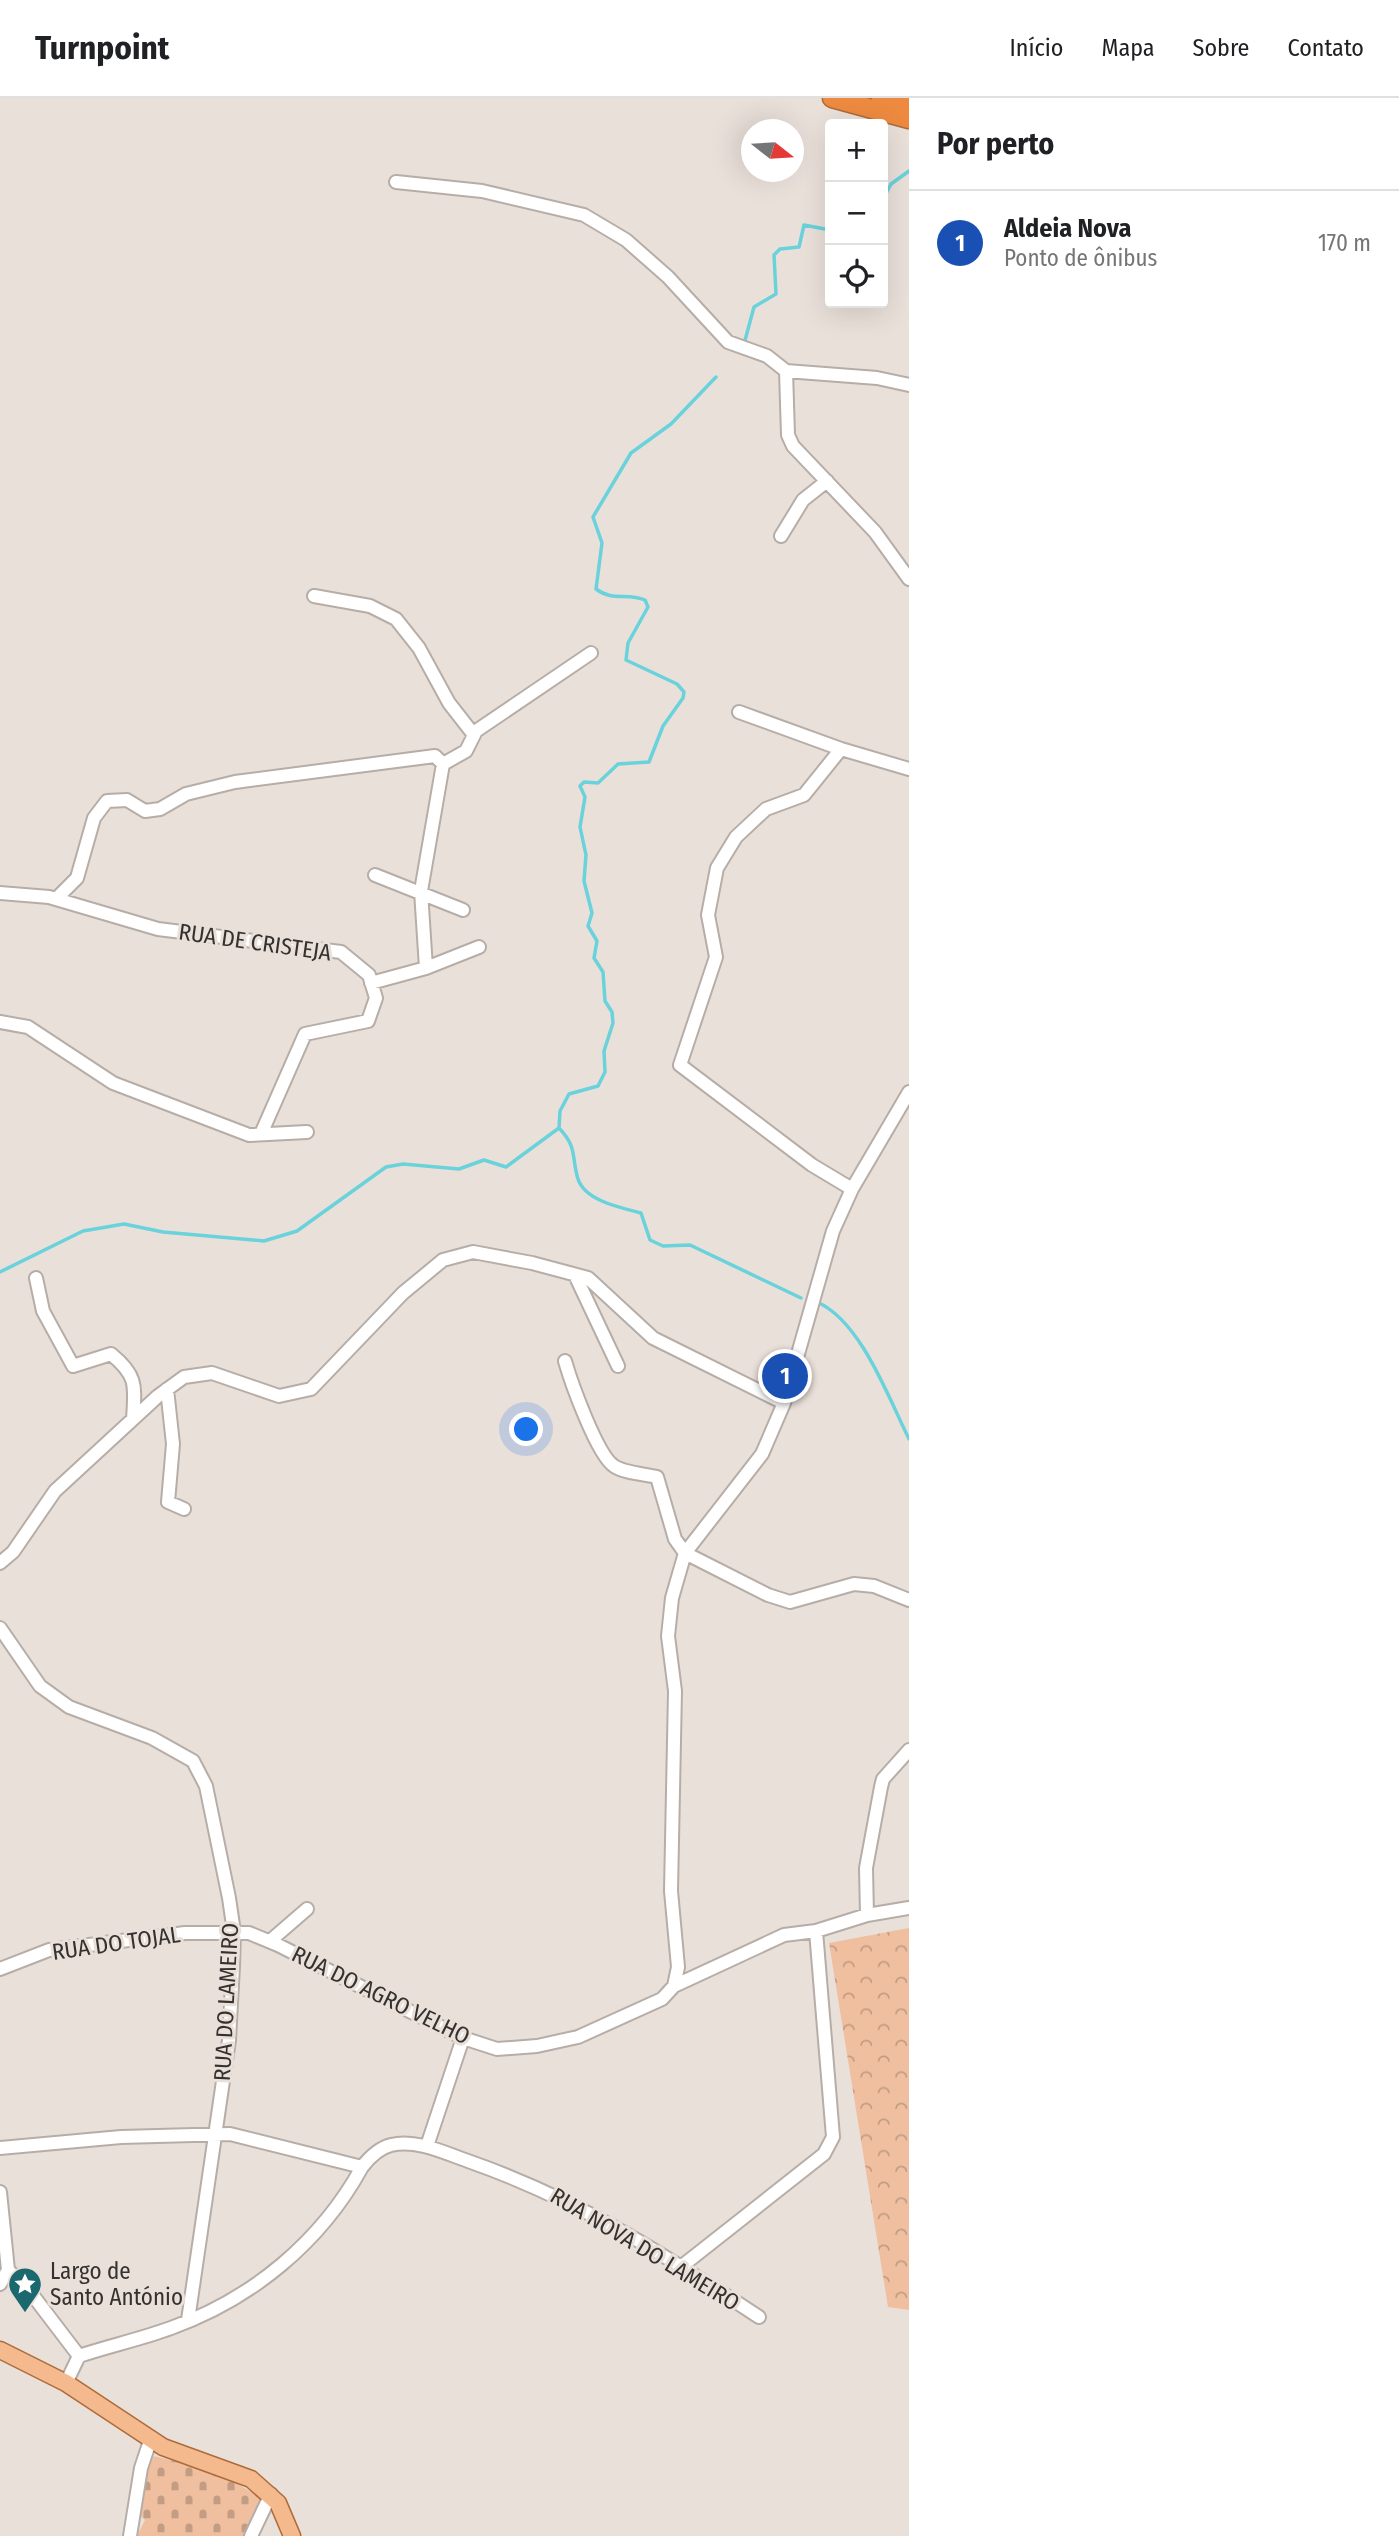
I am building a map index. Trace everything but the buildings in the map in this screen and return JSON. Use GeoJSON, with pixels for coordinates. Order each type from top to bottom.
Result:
{"type":"FeatureCollection","features":[{"type":"Feature","properties":{"kind":"highway"},"geometry":{"type":"LineString","coordinates":[[832,98],[909,119]]}},
{"type":"Feature","properties":{"kind":"highway"},"geometry":{"type":"LineString","coordinates":[[881,98],[909,105]]}},
{"type":"Feature","properties":{"kind":"main road"},"geometry":{"type":"LineString","coordinates":[[0,2350],[66,2383],[175,2452],[251,2479],[278,2503],[292,2536]]}},
{"type":"Feature","properties":{"kind":"street"},"geometry":{"type":"LineString","coordinates":[[396,182],[482,191],[584,215],[626,240],[668,276],[728,342],[767,356],[786,371],[866,377],[909,385]]}},
{"type":"Feature","properties":{"kind":"street"},"geometry":{"type":"LineString","coordinates":[[786,371],[788,435],[793,446],[875,533],[909,579]]}},
{"type":"Feature","properties":{"kind":"street"},"geometry":{"type":"LineString","coordinates":[[781,536],[803,500],[827,481]]}},
{"type":"Feature","properties":{"kind":"street"},"geometry":{"type":"LineString","coordinates":[[314,596],[370,606],[396,619],[419,648],[449,703],[474,735]]}},
{"type":"Feature","properties":{"kind":"street"},"geometry":{"type":"LineString","coordinates":[[443,764],[466,751],[474,735],[592,653]]}},
{"type":"Feature","properties":{"kind":"street"},"geometry":{"type":"LineString","coordinates":[[739,712],[909,769]]}},
{"type":"Feature","properties":{"kind":"street"},"geometry":{"type":"LineString","coordinates":[[841,748],[804,795],[766,809],[736,837],[717,868],[708,915],[716,957],[680,1065],[812,1165],[852,1189]]}},
{"type":"Feature","properties":{"kind":"street"},"geometry":{"type":"LineString","coordinates":[[56,899],[77,878],[94,818],[107,800],[127,800],[145,811],[160,809],[186,794],[236,782],[435,756],[443,764]]}},
{"type":"Feature","properties":{"kind":"street"},"geometry":{"type":"LineString","coordinates":[[426,968],[422,895],[443,764]]}},
{"type":"Feature","properties":{"kind":"street"},"geometry":{"type":"LineString","coordinates":[[375,875],[463,910]]}},
{"type":"Feature","properties":{"kind":"street","name":"RUA DE CRISTEJA"},"geometry":{"type":"LineString","coordinates":[[0,893],[56,899],[159,929],[341,952],[369,975],[371,984]]}},
{"type":"Feature","properties":{"kind":"street"},"geometry":{"type":"LineString","coordinates":[[261,1134],[305,1034],[368,1021],[376,998],[371,984],[426,968],[479,947]]}},
{"type":"Feature","properties":{"kind":"street"},"geometry":{"type":"LineString","coordinates":[[0,1022],[28,1027],[113,1083],[249,1135],[307,1132]]}},
{"type":"Feature","properties":{"kind":"street"},"geometry":{"type":"LineString","coordinates":[[674,1986],[678,1967],[671,1891],[676,1768],[675,1690],[668,1636],[672,1598],[685,1553],[762,1454],[784,1403],[832,1231],[852,1189],[909,1092]]}},
{"type":"Feature","properties":{"kind":"street"},"geometry":{"type":"LineString","coordinates":[[0,1563],[13,1552],[55,1492],[133,1419],[184,1377],[212,1373],[279,1396],[311,1389],[403,1293],[443,1260],[472,1252],[588,1278],[653,1338],[784,1403]]}},
{"type":"Feature","properties":{"kind":"street"},"geometry":{"type":"LineString","coordinates":[[575,1275],[618,1366]]}},
{"type":"Feature","properties":{"kind":"street"},"geometry":{"type":"LineString","coordinates":[[36,1278],[43,1311],[73,1366],[111,1354],[127,1367],[135,1382],[133,1419]]}},
{"type":"Feature","properties":{"kind":"street"},"geometry":{"type":"LineString","coordinates":[[565,1361],[584,1414],[607,1458],[615,1466],[657,1477],[675,1539],[685,1553],[790,1602],[854,1584],[874,1586],[909,1600]]}},
{"type":"Feature","properties":{"kind":"street"},"geometry":{"type":"LineString","coordinates":[[167,1390],[173,1444],[168,1502],[184,1509]]}},
{"type":"Feature","properties":{"kind":"street","name":"RUA DO LAMEIRO"},"geometry":{"type":"LineString","coordinates":[[0,1628],[40,1686],[69,1707],[152,1738],[193,1761],[206,1786],[234,1932],[229,2040],[213,2134],[188,2320]]}},
{"type":"Feature","properties":{"kind":"street"},"geometry":{"type":"LineString","coordinates":[[866,1915],[866,1868],[883,1779],[909,1751]]}},
{"type":"Feature","properties":{"kind":"street","name":"RUA DO AGRO VELHO"},"geometry":{"type":"LineString","coordinates":[[234,1932],[249,1933],[270,1941],[463,2038],[497,2049],[537,2046],[578,2037],[662,1999],[674,1986],[784,1935],[816,1931],[866,1915],[909,1908]]}},
{"type":"Feature","properties":{"kind":"street"},"geometry":{"type":"LineString","coordinates":[[270,1941],[307,1909]]}},
{"type":"Feature","properties":{"kind":"street"},"geometry":{"type":"LineString","coordinates":[[682,2266],[824,2154],[833,2137],[816,1931]]}},
{"type":"Feature","properties":{"kind":"street","name":"RUA DO TOJAL"},"geometry":{"type":"LineString","coordinates":[[0,1969],[48,1950],[185,1933],[234,1932]]}},
{"type":"Feature","properties":{"kind":"street"},"geometry":{"type":"LineString","coordinates":[[427,2147],[463,2038]]}},
{"type":"Feature","properties":{"kind":"street"},"geometry":{"type":"LineString","coordinates":[[0,2148],[134,2136],[230,2134],[275,2143],[362,2167],[343,2201],[298,2252],[240,2295],[188,2320],[79,2356],[66,2383]]}},
{"type":"Feature","properties":{"kind":"street","name":"RUA NOVA DO LAMEIRO"},"geometry":{"type":"LineString","coordinates":[[362,2167],[371,2155],[389,2145],[427,2147],[543,2189],[595,2214],[682,2266],[759,2317]]}},
{"type":"Feature","properties":{"kind":"street"},"geometry":{"type":"LineString","coordinates":[[0,2192],[8,2270],[0,2284]]}},
{"type":"Feature","properties":{"kind":"street"},"geometry":{"type":"LineString","coordinates":[[8,2270],[30,2293],[79,2356]]}},
{"type":"Feature","properties":{"kind":"street"},"geometry":{"type":"LineString","coordinates":[[131,2536],[141,2468],[151,2438]]}},
{"type":"Feature","properties":{"kind":"street"},"geometry":{"type":"LineString","coordinates":[[251,2536],[271,2494]]}},
{"type":"Feature","properties":{"kind":"green space"},"geometry":{"type":"Polygon","coordinates":[[[909,1928],[909,2310],[888,2307],[829,1943],[909,1928]]]}},
{"type":"Feature","properties":{"kind":"green space"},"geometry":{"type":"Polygon","coordinates":[[[154,2456],[214,2471],[264,2499],[247,2536],[137,2536],[145,2520],[140,2515],[148,2466],[154,2456]]]}},
{"type":"Feature","properties":{"kind":"waterway"},"geometry":{"type":"LineString","coordinates":[[888,190],[891,184],[909,171]]}},
{"type":"Feature","properties":{"kind":"waterway"},"geometry":{"type":"LineString","coordinates":[[744,344],[754,307],[776,294],[774,255],[780,249],[799,247],[804,225],[825,229]]}},
{"type":"Feature","properties":{"kind":"waterway"},"geometry":{"type":"LineString","coordinates":[[559,1128],[560,1111],[569,1094],[598,1086],[605,1072],[604,1051],[613,1023],[612,1012],[605,1001],[603,972],[594,958],[597,941],[588,926],[592,913],[584,881],[586,855],[580,827],[585,797],[580,786],[584,782],[598,783],[618,764],[649,762],[663,726],[683,698],[684,692],[677,684],[626,660],[628,643],[648,607],[645,600],[608,595],[596,589],[602,543],[593,517],[631,453],[671,424],[716,377]]}},
{"type":"Feature","properties":{"kind":"waterway"},"geometry":{"type":"LineString","coordinates":[[559,1128],[572,1147],[582,1187],[605,1202],[641,1213],[650,1240],[663,1246],[690,1245],[801,1298]]}},
{"type":"Feature","properties":{"kind":"waterway"},"geometry":{"type":"LineString","coordinates":[[0,1272],[83,1231],[124,1224],[163,1232],[264,1241],[297,1231],[386,1167],[403,1164],[459,1169],[484,1160],[506,1167],[559,1128]]}},
{"type":"Feature","properties":{"kind":"waterway"},"geometry":{"type":"LineString","coordinates":[[817,1302],[833,1312],[860,1343],[883,1383],[909,1439]]}},
{"type":"Feature","properties":{"kind":"place","name":"Aldeia Nova"},"geometry":{"type":"Point","coordinates":[785,1376]}},
{"type":"Feature","properties":{"kind":"place","name":"Largo de Santo António"},"geometry":{"type":"Point","coordinates":[25,2314]}}]}
